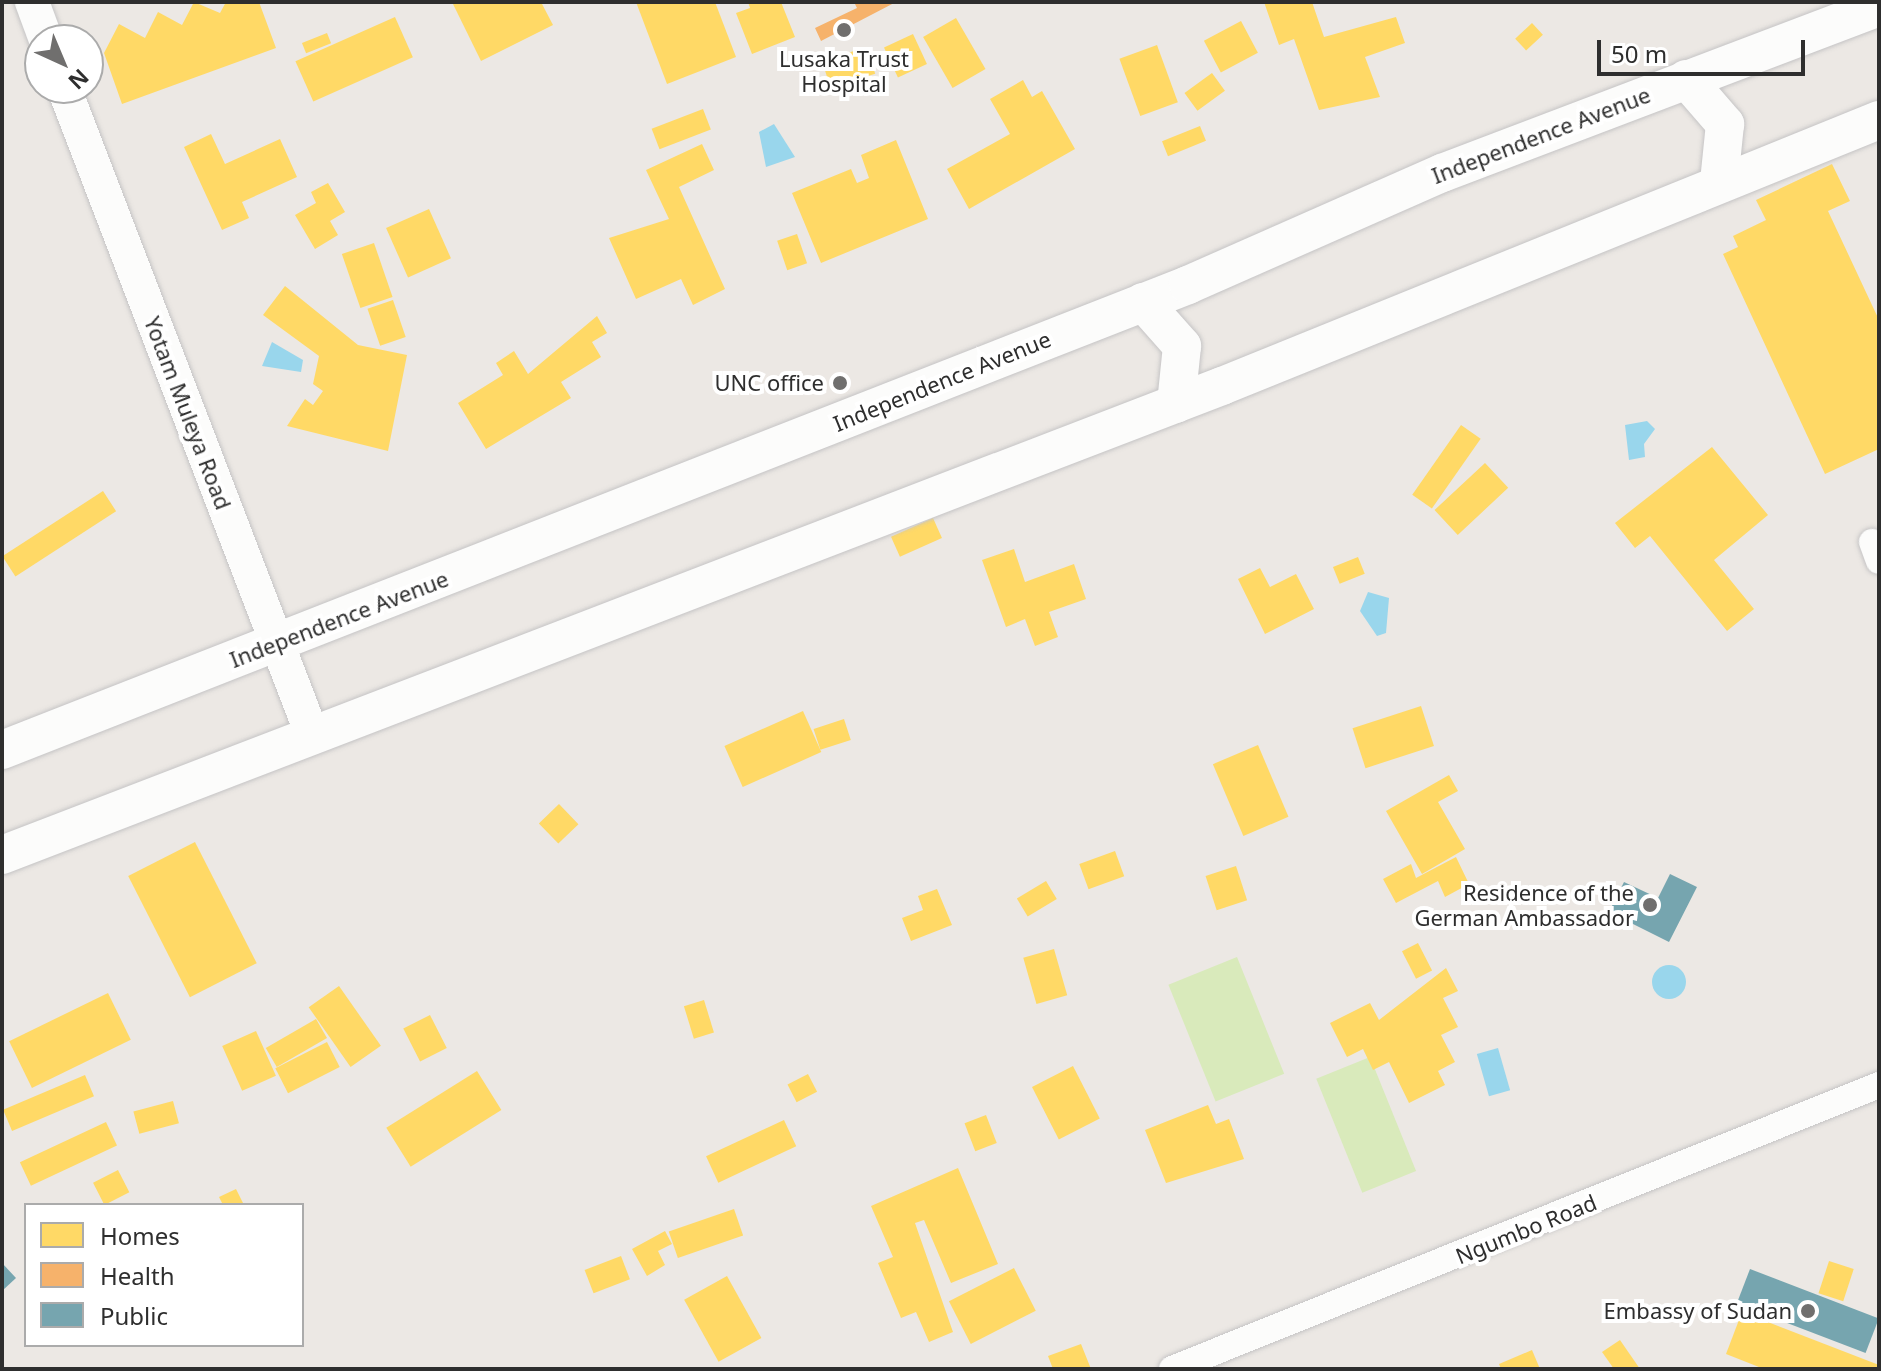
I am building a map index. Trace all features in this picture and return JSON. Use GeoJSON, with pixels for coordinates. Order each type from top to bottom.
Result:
{"type":"FeatureCollection","features":[{"type":"Feature","properties":{"kind":"main road","name":"Independence Avenue"},"geometry":{"type":"LineString","coordinates":[[2,750],[279,644],[1188,285],[1442,173],[1879,7]]}},
{"type":"Feature","properties":{"kind":"main road"},"geometry":{"type":"LineString","coordinates":[[1731,62],[1726,121],[1765,164]]}},
{"type":"Feature","properties":{"kind":"main road"},"geometry":{"type":"LineString","coordinates":[[1686,79],[1725,124],[1719,182]]}},
{"type":"Feature","properties":{"kind":"main road"},"geometry":{"type":"LineString","coordinates":[[2,855],[1222,386],[1719,182],[1879,120]]}},
{"type":"Feature","properties":{"kind":"main road"},"geometry":{"type":"LineString","coordinates":[[1188,285],[1183,343],[1222,386]]}},
{"type":"Feature","properties":{"kind":"main road"},"geometry":{"type":"LineString","coordinates":[[1143,302],[1182,346],[1176,404]]}},
{"type":"Feature","properties":{"kind":"street"},"geometry":{"type":"LineString","coordinates":[[32,2],[40,24]]}},
{"type":"Feature","properties":{"kind":"street","name":"Yotam Muleya Road"},"geometry":{"type":"LineString","coordinates":[[70,104],[313,737]]}},
{"type":"Feature","properties":{"kind":"street","name":"Ngumbo Road"},"geometry":{"type":"LineString","coordinates":[[1172,1369],[1879,1085]]}},
{"type":"Feature","properties":{"kind":"green space"},"geometry":{"type":"Polygon","coordinates":[[[1237,957],[1284,1074],[1216,1102],[1168,985],[1237,957]]]}},
{"type":"Feature","properties":{"kind":"green space"},"geometry":{"type":"Polygon","coordinates":[[[1370,1057],[1416,1171],[1362,1193],[1316,1079],[1370,1057]]]}},
{"type":"Feature","properties":{"kind":"water"},"geometry":{"type":"Polygon","coordinates":[[[774,124],[795,157],[766,167],[759,132],[774,124]]]}},
{"type":"Feature","properties":{"kind":"water"},"geometry":{"type":"Polygon","coordinates":[[[272,342],[303,360],[301,372],[262,366],[272,342]]]}},
{"type":"Feature","properties":{"kind":"water"},"geometry":{"type":"Polygon","coordinates":[[[1647,421],[1655,429],[1644,444],[1645,457],[1629,460],[1625,425],[1647,421]]]}},
{"type":"Feature","properties":{"kind":"water"},"geometry":{"type":"Polygon","coordinates":[[[1368,592],[1389,598],[1386,633],[1377,636],[1360,611],[1368,592]]]}},
{"type":"Feature","properties":{"kind":"water"},"geometry":{"type":"Polygon","coordinates":[[[1669,965],[1681,970],[1686,982],[1681,994],[1669,999],[1657,994],[1652,982],[1657,970],[1669,965]]]}},
{"type":"Feature","properties":{"kind":"water"},"geometry":{"type":"Polygon","coordinates":[[[1498,1048],[1510,1090],[1489,1096],[1477,1054],[1498,1048]]]}},
{"type":"Feature","properties":{"kind":"building: Homes"},"geometry":{"type":"Polygon","coordinates":[[[194,2],[220,13],[226,2],[259,2],[276,48],[122,104],[104,53],[119,24],[145,38],[158,12],[182,25],[194,2]]]}},
{"type":"Feature","properties":{"kind":"building: Homes"},"geometry":{"type":"Polygon","coordinates":[[[452,2],[541,2],[553,25],[481,61],[452,2]]]}},
{"type":"Feature","properties":{"kind":"building: Homes"},"geometry":{"type":"Polygon","coordinates":[[[636,2],[715,2],[736,57],[667,84],[636,2]]]}},
{"type":"Feature","properties":{"kind":"building: Homes"},"geometry":{"type":"Polygon","coordinates":[[[748,2],[781,2],[795,37],[752,54],[736,13],[750,8],[748,2]]]}},
{"type":"Feature","properties":{"kind":"building: Homes"},"geometry":{"type":"Polygon","coordinates":[[[1264,2],[1312,2],[1324,37],[1396,17],[1405,43],[1365,57],[1380,97],[1319,110],[1294,39],[1279,45],[1264,2]]]}},
{"type":"Feature","properties":{"kind":"building: Homes"},"geometry":{"type":"Polygon","coordinates":[[[395,17],[413,57],[313,102],[295,61],[395,17]]]}},
{"type":"Feature","properties":{"kind":"building: Homes"},"geometry":{"type":"Polygon","coordinates":[[[956,18],[986,69],[953,88],[923,37],[956,18]]]}},
{"type":"Feature","properties":{"kind":"building: Homes"},"geometry":{"type":"Polygon","coordinates":[[[1241,21],[1258,53],[1221,73],[1204,41],[1241,21]]]}},
{"type":"Feature","properties":{"kind":"building: Homes"},"geometry":{"type":"Polygon","coordinates":[[[1532,23],[1543,35],[1526,50],[1515,39],[1532,23]]]}},
{"type":"Feature","properties":{"kind":"building: Homes"},"geometry":{"type":"Polygon","coordinates":[[[327,33],[331,43],[306,53],[302,43],[327,33]]]}},
{"type":"Feature","properties":{"kind":"building: Homes"},"geometry":{"type":"Polygon","coordinates":[[[913,34],[927,64],[898,77],[884,48],[913,34]]]}},
{"type":"Feature","properties":{"kind":"building: Homes"},"geometry":{"type":"Polygon","coordinates":[[[1157,45],[1178,102],[1140,116],[1119,59],[1157,45]]]}},
{"type":"Feature","properties":{"kind":"building: Homes"},"geometry":{"type":"Polygon","coordinates":[[[867,47],[875,74],[830,88],[822,61],[867,47]]]}},
{"type":"Feature","properties":{"kind":"building: Homes"},"geometry":{"type":"Polygon","coordinates":[[[1212,73],[1225,91],[1197,111],[1184,93],[1212,73]]]}},
{"type":"Feature","properties":{"kind":"building: Homes"},"geometry":{"type":"Polygon","coordinates":[[[1023,80],[1032,97],[1042,91],[1075,149],[969,209],[947,169],[1010,134],[990,99],[1023,80]]]}},
{"type":"Feature","properties":{"kind":"building: Homes"},"geometry":{"type":"Polygon","coordinates":[[[703,109],[711,130],[660,149],[652,129],[703,109]]]}},
{"type":"Feature","properties":{"kind":"building: Homes"},"geometry":{"type":"Polygon","coordinates":[[[1200,126],[1206,141],[1168,156],[1162,141],[1200,126]]]}},
{"type":"Feature","properties":{"kind":"building: Homes"},"geometry":{"type":"Polygon","coordinates":[[[211,134],[225,164],[280,139],[297,177],[242,202],[249,218],[222,230],[184,147],[211,134]]]}},
{"type":"Feature","properties":{"kind":"building: Homes"},"geometry":{"type":"Polygon","coordinates":[[[896,140],[928,219],[821,263],[792,193],[851,169],[857,183],[869,178],[861,155],[896,140]]]}},
{"type":"Feature","properties":{"kind":"building: Homes"},"geometry":{"type":"Polygon","coordinates":[[[702,144],[714,170],[679,187],[725,289],[693,305],[681,279],[636,299],[609,238],[669,219],[646,170],[702,144]]]}},
{"type":"Feature","properties":{"kind":"building: Homes"},"geometry":{"type":"Polygon","coordinates":[[[1832,164],[1850,201],[1828,211],[1879,320],[1879,449],[1825,474],[1723,254],[1738,247],[1733,236],[1766,220],[1756,200],[1832,164]]]}},
{"type":"Feature","properties":{"kind":"building: Homes"},"geometry":{"type":"Polygon","coordinates":[[[328,183],[345,212],[330,221],[338,235],[315,249],[295,215],[316,203],[311,192],[328,183]]]}},
{"type":"Feature","properties":{"kind":"building: Homes"},"geometry":{"type":"Polygon","coordinates":[[[429,209],[451,258],[408,277],[386,228],[429,209]]]}},
{"type":"Feature","properties":{"kind":"building: Homes"},"geometry":{"type":"Polygon","coordinates":[[[797,234],[807,263],[787,270],[777,241],[797,234]]]}},
{"type":"Feature","properties":{"kind":"building: Homes"},"geometry":{"type":"Polygon","coordinates":[[[374,243],[393,297],[360,308],[342,254],[374,243]]]}},
{"type":"Feature","properties":{"kind":"building: Homes"},"geometry":{"type":"Polygon","coordinates":[[[285,286],[358,345],[407,355],[388,451],[287,426],[305,399],[313,405],[323,391],[313,384],[319,356],[263,315],[285,286]]]}},
{"type":"Feature","properties":{"kind":"building: Homes"},"geometry":{"type":"Polygon","coordinates":[[[393,300],[406,337],[380,346],[367,309],[393,300]]]}},
{"type":"Feature","properties":{"kind":"building: Homes"},"geometry":{"type":"Polygon","coordinates":[[[597,316],[607,333],[592,342],[601,357],[561,382],[571,398],[486,449],[458,403],[503,375],[496,363],[514,351],[528,374],[597,316]]]}},
{"type":"Feature","properties":{"kind":"building: Homes"},"geometry":{"type":"Polygon","coordinates":[[[1461,425],[1481,439],[1432,508],[1412,495],[1461,425]]]}},
{"type":"Feature","properties":{"kind":"building: Homes"},"geometry":{"type":"Polygon","coordinates":[[[1712,447],[1768,515],[1714,560],[1754,609],[1727,631],[1650,536],[1635,548],[1615,523],[1712,447]]]}},
{"type":"Feature","properties":{"kind":"building: Homes"},"geometry":{"type":"Polygon","coordinates":[[[1485,463],[1508,488],[1458,535],[1435,510],[1485,463]]]}},
{"type":"Feature","properties":{"kind":"building: Homes"},"geometry":{"type":"Polygon","coordinates":[[[103,491],[116,511],[15,576],[2,556],[103,491]]]}},
{"type":"Feature","properties":{"kind":"building: Homes"},"geometry":{"type":"Polygon","coordinates":[[[933,518],[942,538],[900,557],[891,537],[933,518]]]}},
{"type":"Feature","properties":{"kind":"building: Homes"},"geometry":{"type":"Polygon","coordinates":[[[1014,549],[1025,582],[1074,564],[1086,599],[1049,612],[1058,637],[1035,646],[1025,619],[1006,627],[982,560],[1014,549]]]}},
{"type":"Feature","properties":{"kind":"building: Homes"},"geometry":{"type":"Polygon","coordinates":[[[1358,557],[1365,574],[1340,584],[1333,567],[1358,557]]]}},
{"type":"Feature","properties":{"kind":"building: Homes"},"geometry":{"type":"Polygon","coordinates":[[[1260,568],[1270,587],[1296,574],[1314,609],[1265,634],[1238,579],[1260,568]]]}},
{"type":"Feature","properties":{"kind":"building: Homes"},"geometry":{"type":"Polygon","coordinates":[[[1421,706],[1434,746],[1366,768],[1353,728],[1421,706]]]}},
{"type":"Feature","properties":{"kind":"building: Homes"},"geometry":{"type":"Polygon","coordinates":[[[803,711],[821,752],[743,787],[724,746],[803,711]]]}},
{"type":"Feature","properties":{"kind":"building: Homes"},"geometry":{"type":"Polygon","coordinates":[[[844,719],[851,740],[820,750],[814,729],[844,719]]]}},
{"type":"Feature","properties":{"kind":"building: Homes"},"geometry":{"type":"Polygon","coordinates":[[[1258,745],[1288,817],[1243,836],[1213,764],[1258,745]]]}},
{"type":"Feature","properties":{"kind":"building: Homes"},"geometry":{"type":"Polygon","coordinates":[[[1449,775],[1458,791],[1438,802],[1465,849],[1422,874],[1386,811],[1449,775]]]}},
{"type":"Feature","properties":{"kind":"building: Homes"},"geometry":{"type":"Polygon","coordinates":[[[559,804],[578,824],[558,844],[539,823],[559,804]]]}},
{"type":"Feature","properties":{"kind":"building: Homes"},"geometry":{"type":"Polygon","coordinates":[[[195,842],[257,963],[190,997],[128,876],[195,842]]]}},
{"type":"Feature","properties":{"kind":"building: Homes"},"geometry":{"type":"Polygon","coordinates":[[[1115,851],[1124,876],[1089,889],[1079,864],[1115,851]]]}},
{"type":"Feature","properties":{"kind":"building: Homes"},"geometry":{"type":"Polygon","coordinates":[[[1456,857],[1469,884],[1445,897],[1438,881],[1396,903],[1383,879],[1411,864],[1416,878],[1456,857]]]}},
{"type":"Feature","properties":{"kind":"building: Homes"},"geometry":{"type":"Polygon","coordinates":[[[1236,866],[1247,900],[1217,910],[1206,876],[1236,866]]]}},
{"type":"Feature","properties":{"kind":"building: Homes"},"geometry":{"type":"Polygon","coordinates":[[[1046,881],[1057,899],[1028,917],[1017,899],[1046,881]]]}},
{"type":"Feature","properties":{"kind":"building: Homes"},"geometry":{"type":"Polygon","coordinates":[[[937,889],[952,925],[911,941],[902,918],[923,910],[918,896],[937,889]]]}},
{"type":"Feature","properties":{"kind":"building: Homes"},"geometry":{"type":"Polygon","coordinates":[[[1418,943],[1432,971],[1416,979],[1402,951],[1418,943]]]}},
{"type":"Feature","properties":{"kind":"building: Homes"},"geometry":{"type":"Polygon","coordinates":[[[1054,949],[1067,995],[1036,1004],[1023,958],[1054,949]]]}},
{"type":"Feature","properties":{"kind":"building: Homes"},"geometry":{"type":"Polygon","coordinates":[[[1446,968],[1458,991],[1443,998],[1458,1027],[1441,1035],[1455,1062],[1438,1071],[1445,1085],[1409,1103],[1389,1062],[1373,1070],[1363,1049],[1347,1057],[1330,1023],[1370,1003],[1379,1020],[1446,968]]]}},
{"type":"Feature","properties":{"kind":"building: Homes"},"geometry":{"type":"Polygon","coordinates":[[[339,986],[381,1046],[351,1067],[309,1007],[339,986]]]}},
{"type":"Feature","properties":{"kind":"building: Homes"},"geometry":{"type":"Polygon","coordinates":[[[108,993],[131,1040],[32,1088],[9,1041],[108,993]]]}},
{"type":"Feature","properties":{"kind":"building: Homes"},"geometry":{"type":"Polygon","coordinates":[[[704,1000],[714,1033],[694,1039],[684,1006],[704,1000]]]}},
{"type":"Feature","properties":{"kind":"building: Homes"},"geometry":{"type":"Polygon","coordinates":[[[430,1015],[447,1048],[420,1062],[403,1029],[430,1015]]]}},
{"type":"Feature","properties":{"kind":"building: Homes"},"geometry":{"type":"Polygon","coordinates":[[[316,1019],[327,1038],[277,1067],[266,1048],[316,1019]]]}},
{"type":"Feature","properties":{"kind":"building: Homes"},"geometry":{"type":"Polygon","coordinates":[[[256,1031],[276,1076],[242,1091],[222,1046],[256,1031]]]}},
{"type":"Feature","properties":{"kind":"building: Homes"},"geometry":{"type":"Polygon","coordinates":[[[327,1042],[340,1067],[288,1093],[275,1068],[327,1042]]]}},
{"type":"Feature","properties":{"kind":"building: Homes"},"geometry":{"type":"Polygon","coordinates":[[[1073,1066],[1100,1119],[1059,1139],[1032,1087],[1073,1066]]]}},
{"type":"Feature","properties":{"kind":"building: Homes"},"geometry":{"type":"Polygon","coordinates":[[[477,1071],[501,1110],[411,1167],[386,1128],[477,1071]]]}},
{"type":"Feature","properties":{"kind":"building: Homes"},"geometry":{"type":"Polygon","coordinates":[[[808,1074],[817,1092],[797,1102],[788,1084],[808,1074]]]}},
{"type":"Feature","properties":{"kind":"building: Homes"},"geometry":{"type":"Polygon","coordinates":[[[85,1075],[94,1096],[12,1131],[3,1110],[85,1075]]]}},
{"type":"Feature","properties":{"kind":"building: Homes"},"geometry":{"type":"Polygon","coordinates":[[[173,1101],[179,1123],[139,1134],[133,1112],[173,1101]]]}},
{"type":"Feature","properties":{"kind":"building: Homes"},"geometry":{"type":"Polygon","coordinates":[[[1208,1105],[1216,1124],[1229,1119],[1244,1159],[1166,1183],[1145,1130],[1208,1105]]]}},
{"type":"Feature","properties":{"kind":"building: Homes"},"geometry":{"type":"Polygon","coordinates":[[[986,1115],[997,1143],[975,1151],[965,1123],[986,1115]]]}},
{"type":"Feature","properties":{"kind":"building: Homes"},"geometry":{"type":"Polygon","coordinates":[[[784,1120],[796,1146],[718,1183],[706,1156],[784,1120]]]}},
{"type":"Feature","properties":{"kind":"building: Homes"},"geometry":{"type":"Polygon","coordinates":[[[106,1122],[117,1146],[31,1186],[20,1162],[106,1122]]]}},
{"type":"Feature","properties":{"kind":"building: Homes"},"geometry":{"type":"Polygon","coordinates":[[[958,1168],[998,1264],[951,1283],[924,1220],[915,1223],[953,1332],[929,1342],[916,1312],[901,1318],[878,1263],[893,1257],[871,1206],[958,1168]]]}},
{"type":"Feature","properties":{"kind":"building: Homes"},"geometry":{"type":"Polygon","coordinates":[[[118,1170],[129,1192],[103,1203],[93,1183],[118,1170]]]}},
{"type":"Feature","properties":{"kind":"building: Homes"},"geometry":{"type":"Polygon","coordinates":[[[236,1189],[243,1203],[222,1203],[219,1197],[236,1189]]]}},
{"type":"Feature","properties":{"kind":"building: Homes"},"geometry":{"type":"Polygon","coordinates":[[[734,1209],[743,1235],[678,1258],[669,1231],[734,1209]]]}},
{"type":"Feature","properties":{"kind":"building: Homes"},"geometry":{"type":"Polygon","coordinates":[[[665,1231],[672,1244],[658,1251],[665,1265],[647,1276],[632,1249],[665,1231]]]}},
{"type":"Feature","properties":{"kind":"building: Homes"},"geometry":{"type":"Polygon","coordinates":[[[621,1256],[630,1279],[594,1293],[585,1270],[621,1256]]]}},
{"type":"Feature","properties":{"kind":"building: Homes"},"geometry":{"type":"Polygon","coordinates":[[[1829,1261],[1854,1269],[1843,1301],[1818,1293],[1829,1261]]]}},
{"type":"Feature","properties":{"kind":"building: Homes"},"geometry":{"type":"Polygon","coordinates":[[[1014,1268],[1036,1311],[971,1344],[949,1301],[1014,1268]]]}},
{"type":"Feature","properties":{"kind":"building: Homes"},"geometry":{"type":"Polygon","coordinates":[[[727,1276],[761,1338],[719,1362],[684,1300],[727,1276]]]}},
{"type":"Feature","properties":{"kind":"building: Homes"},"geometry":{"type":"Polygon","coordinates":[[[1742,1312],[1879,1365],[1879,1369],[1764,1369],[1726,1354],[1742,1312]]]}},
{"type":"Feature","properties":{"kind":"building: Homes"},"geometry":{"type":"Polygon","coordinates":[[[1620,1340],[1640,1369],[1614,1369],[1602,1352],[1620,1340]]]}},
{"type":"Feature","properties":{"kind":"building: Homes"},"geometry":{"type":"Polygon","coordinates":[[[1081,1344],[1091,1369],[1053,1369],[1048,1356],[1081,1344]]]}},
{"type":"Feature","properties":{"kind":"building: Homes"},"geometry":{"type":"Polygon","coordinates":[[[1532,1350],[1540,1369],[1501,1369],[1499,1364],[1532,1350]]]}},
{"type":"Feature","properties":{"kind":"building: Health"},"geometry":{"type":"Polygon","coordinates":[[[854,2],[896,2],[821,41],[815,28],[857,8],[854,2]]]}},
{"type":"Feature","properties":{"kind":"building: Public","name":"Residence of the German Ambassador"},"geometry":{"type":"Polygon","coordinates":[[[1670,874],[1697,887],[1669,942],[1609,912],[1624,882],[1658,898],[1670,874]]]}},
{"type":"Feature","properties":{"kind":"building: Public"},"geometry":{"type":"Polygon","coordinates":[[[2,1263],[16,1278],[2,1291],[2,1263]]]}},
{"type":"Feature","properties":{"kind":"building: Public","name":"Embassy of Sudan"},"geometry":{"type":"Polygon","coordinates":[[[1750,1269],[1879,1318],[1866,1353],[1737,1304],[1750,1269]]]}},
{"type":"Feature","properties":{"kind":"place","name":"Lusaka Trust Hospital"},"geometry":{"type":"Point","coordinates":[844,30]}},
{"type":"Feature","properties":{"kind":"place","name":"UNC office"},"geometry":{"type":"Point","coordinates":[840,383]}},
{"type":"Feature","properties":{"kind":"place","name":"Residence of the German Ambassador"},"geometry":{"type":"Point","coordinates":[1650,905]}},
{"type":"Feature","properties":{"kind":"place","name":"Embassy of Sudan"},"geometry":{"type":"Point","coordinates":[1808,1311]}}]}
